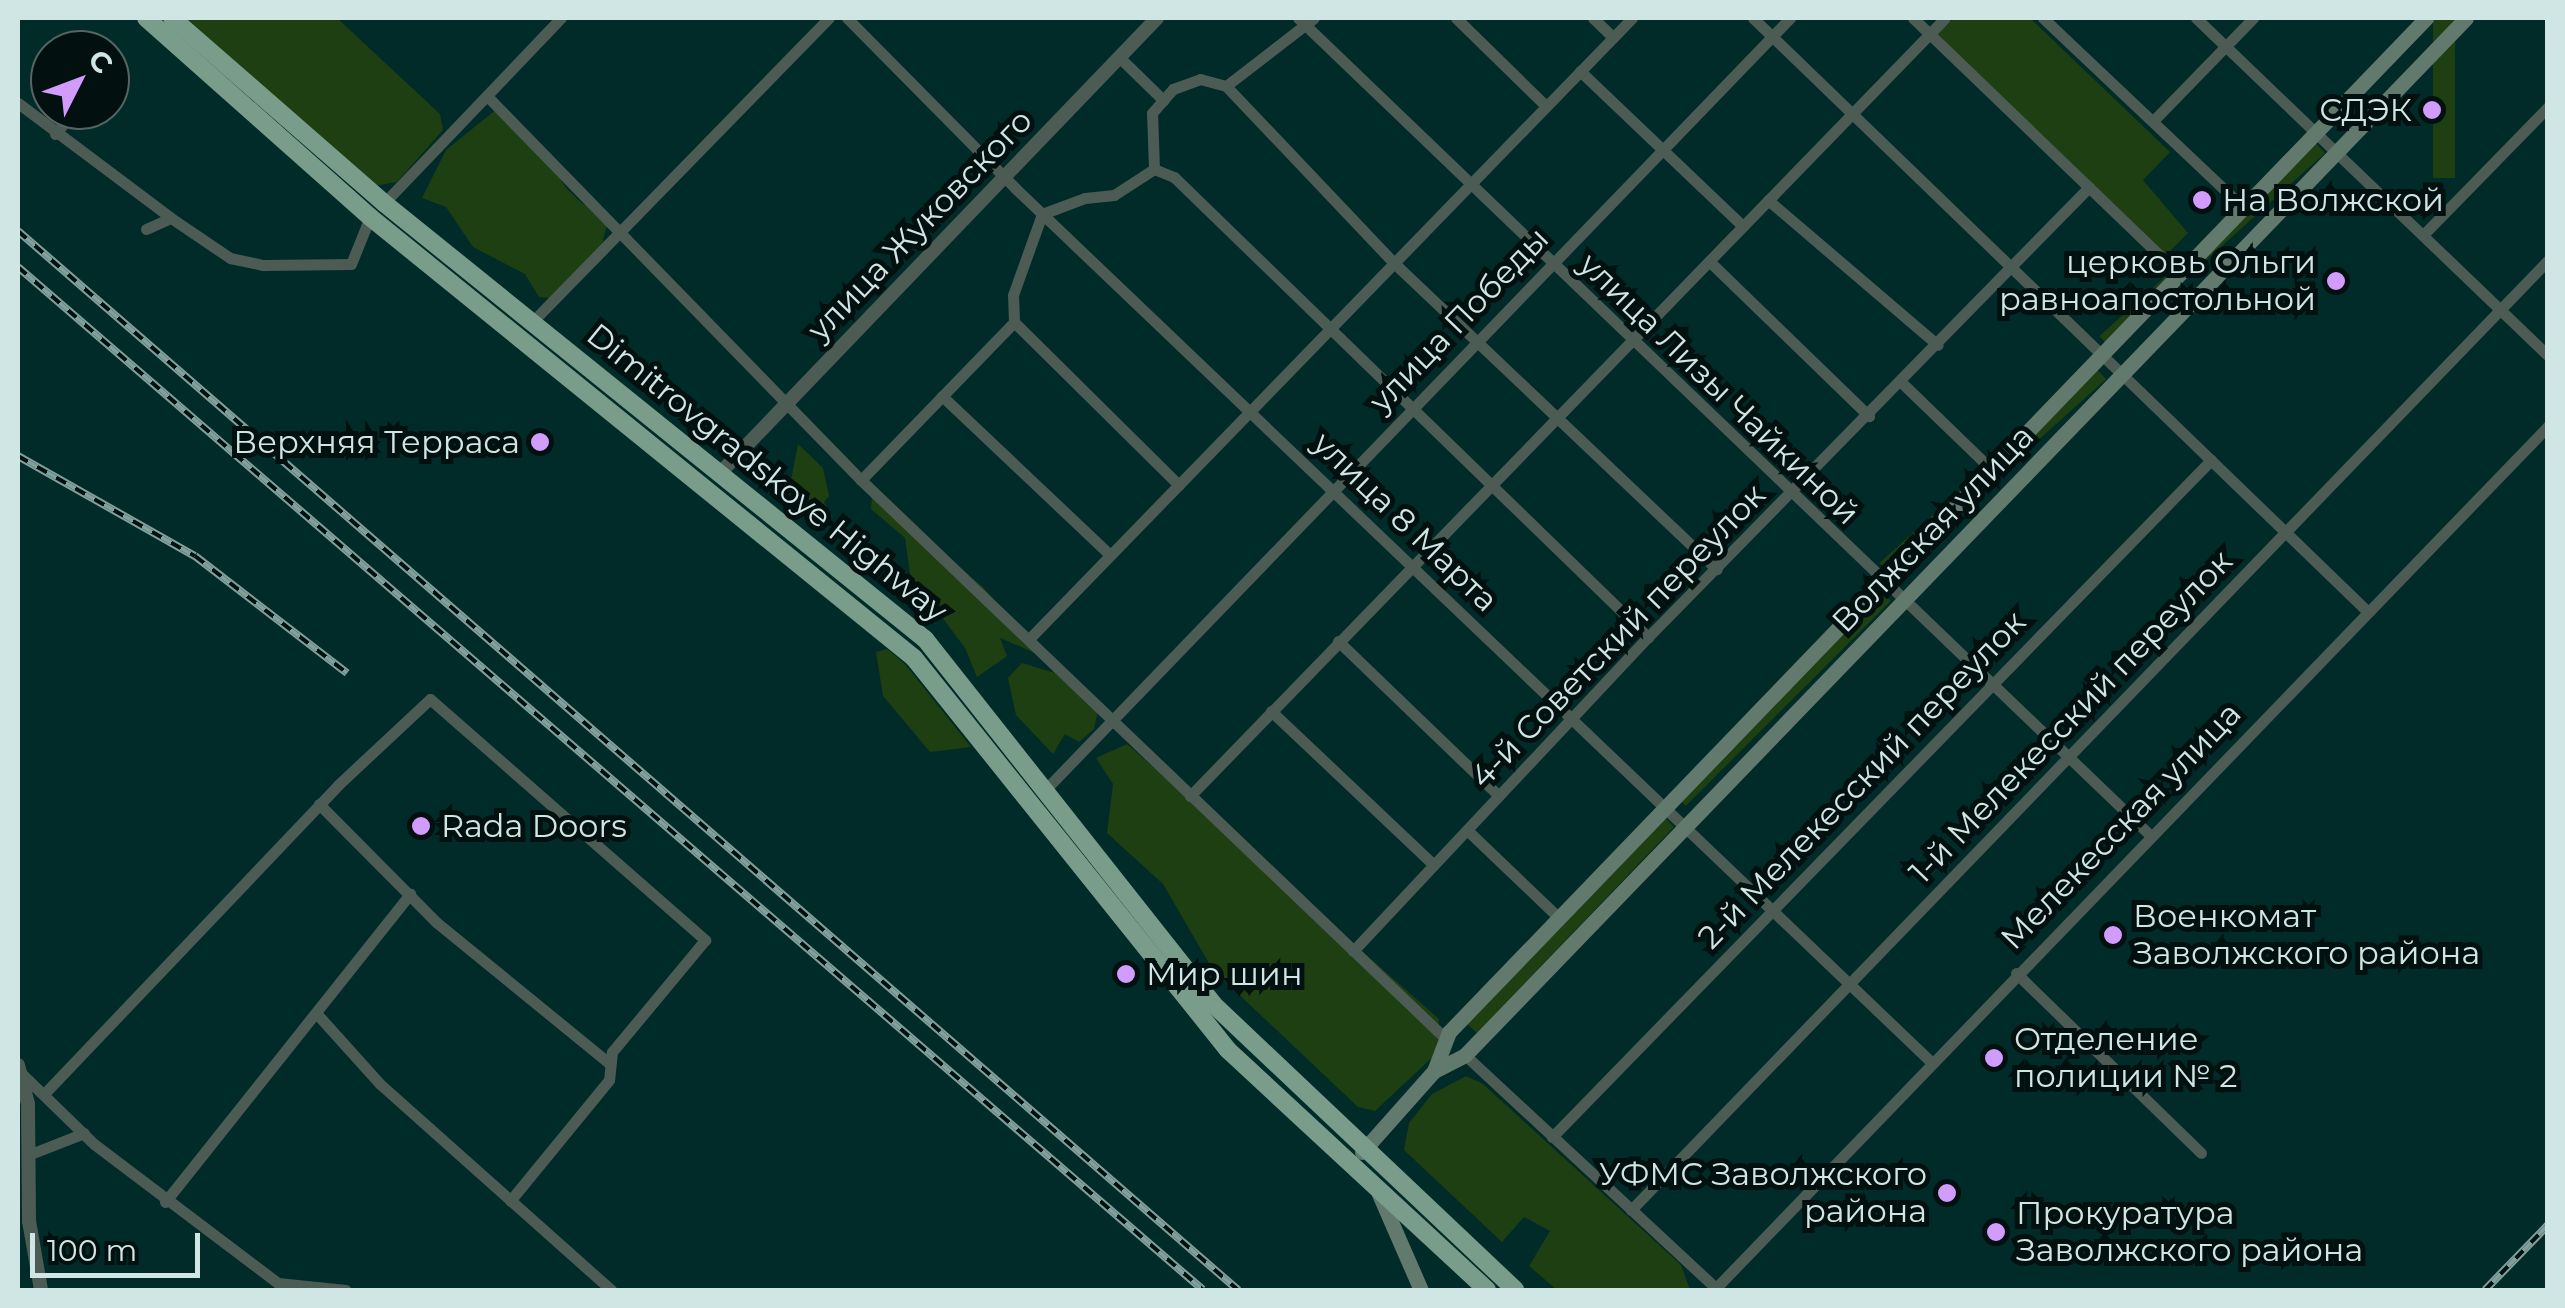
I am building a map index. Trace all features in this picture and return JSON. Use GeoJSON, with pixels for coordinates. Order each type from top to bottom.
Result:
{"type":"FeatureCollection","features":[{"type":"Feature","properties":{"kind":"highway","name":"Dimitrovgradskoye Highway"},"geometry":{"type":"LineString","coordinates":[[146,18],[366,224],[706,488],[914,658],[1228,1050],[1349,1167],[1487,1290]]}},
{"type":"Feature","properties":{"kind":"highway","name":"Dimitrovgradskoye Highway"},"geometry":{"type":"LineString","coordinates":[[172,18],[384,203],[722,471],[938,652],[1213,1004],[1362,1152],[1515,1290]]}},
{"type":"Feature","properties":{"kind":"highway"},"geometry":{"type":"LineString","coordinates":[[706,488],[722,471]]}},
{"type":"Feature","properties":{"kind":"highway","name":"Волжская улица"},"geometry":{"type":"LineString","coordinates":[[1349,1167],[1362,1152]]}},
{"type":"Feature","properties":{"kind":"main road","name":"Волжская улица"},"geometry":{"type":"LineString","coordinates":[[1434,1071],[1446,1039],[1559,918],[2426,18]]}},
{"type":"Feature","properties":{"kind":"main road","name":"Волжская улица"},"geometry":{"type":"LineString","coordinates":[[1362,1152],[1434,1071],[1465,1055],[2466,18]]}},
{"type":"Feature","properties":{"kind":"main road"},"geometry":{"type":"LineString","coordinates":[[1379,1194],[1422,1290]]}},
{"type":"Feature","properties":{"kind":"street"},"geometry":{"type":"LineString","coordinates":[[384,203],[561,18]]}},
{"type":"Feature","properties":{"kind":"street"},"geometry":{"type":"LineString","coordinates":[[532,321],[829,18]]}},
{"type":"Feature","properties":{"kind":"street","name":"улица 8 Марта"},"geometry":{"type":"LineString","coordinates":[[847,18],[1042,214],[1930,1060]]}},
{"type":"Feature","properties":{"kind":"street","name":"улица Жуковского"},"geometry":{"type":"LineString","coordinates":[[722,471],[1157,18]]}},
{"type":"Feature","properties":{"kind":"street"},"geometry":{"type":"LineString","coordinates":[[1456,18],[1546,106]]}},
{"type":"Feature","properties":{"kind":"street"},"geometry":{"type":"LineString","coordinates":[[1594,18],[1613,37]]}},
{"type":"Feature","properties":{"kind":"street"},"geometry":{"type":"LineString","coordinates":[[1029,639],[1632,18]]}},
{"type":"Feature","properties":{"kind":"street"},"geometry":{"type":"LineString","coordinates":[[1753,18],[2368,612]]}},
{"type":"Feature","properties":{"kind":"street","name":"улица Победы"},"geometry":{"type":"LineString","coordinates":[[1045,790],[1332,488],[1790,18]]}},
{"type":"Feature","properties":{"kind":"street"},"geometry":{"type":"LineString","coordinates":[[1913,18],[2179,274]]}},
{"type":"Feature","properties":{"kind":"street"},"geometry":{"type":"LineString","coordinates":[[1190,796],[1555,416],[1946,18]]}},
{"type":"Feature","properties":{"kind":"street"},"geometry":{"type":"LineString","coordinates":[[2043,18],[2243,208]]}},
{"type":"Feature","properties":{"kind":"street"},"geometry":{"type":"LineString","coordinates":[[2196,18],[2548,355]]}},
{"type":"Feature","properties":{"kind":"street"},"geometry":{"type":"LineString","coordinates":[[2154,121],[2254,18]]}},
{"type":"Feature","properties":{"kind":"street"},"geometry":{"type":"LineString","coordinates":[[1226,86],[1306,20]]}},
{"type":"Feature","properties":{"kind":"street","name":"улица Лизы Чайкиной"},"geometry":{"type":"LineString","coordinates":[[1306,20],[1630,342],[2151,836]]}},
{"type":"Feature","properties":{"kind":"street"},"geometry":{"type":"LineString","coordinates":[[1119,58],[1163,100]]}},
{"type":"Feature","properties":{"kind":"street"},"geometry":{"type":"LineString","coordinates":[[1580,71],[1743,226]]}},
{"type":"Feature","properties":{"kind":"street"},"geometry":{"type":"LineString","coordinates":[[1154,169],[1152,113],[1173,88],[1200,78],[1226,86],[1394,263],[1717,570]]}},
{"type":"Feature","properties":{"kind":"street"},"geometry":{"type":"LineString","coordinates":[[487,96],[860,480],[1029,639],[1110,723],[1446,1039]]}},
{"type":"Feature","properties":{"kind":"street"},"geometry":{"type":"LineString","coordinates":[[18,103],[54,134],[230,258],[263,265],[351,264],[366,224]]}},
{"type":"Feature","properties":{"kind":"street"},"geometry":{"type":"LineString","coordinates":[[2423,235],[2548,108]]}},
{"type":"Feature","properties":{"kind":"street"},"geometry":{"type":"LineString","coordinates":[[54,134],[58,130]]}},
{"type":"Feature","properties":{"kind":"street"},"geometry":{"type":"LineString","coordinates":[[1154,169],[1114,196],[1085,198],[1042,214],[1013,295],[1014,322],[1179,485]]}},
{"type":"Feature","properties":{"kind":"street"},"geometry":{"type":"LineString","coordinates":[[1154,169],[1174,177],[1328,331],[1648,637]]}},
{"type":"Feature","properties":{"kind":"street","name":"4-й Советский переулок"},"geometry":{"type":"LineString","coordinates":[[1353,951],[1648,637],[1792,497],[2090,187]]}},
{"type":"Feature","properties":{"kind":"street"},"geometry":{"type":"LineString","coordinates":[[1768,200],[1938,344]]}},
{"type":"Feature","properties":{"kind":"street"},"geometry":{"type":"LineString","coordinates":[[146,228],[172,218]]}},
{"type":"Feature","properties":{"kind":"street"},"geometry":{"type":"LineString","coordinates":[[1709,260],[1869,416]]}},
{"type":"Feature","properties":{"kind":"street","name":"1-й Мелекесский переулок"},"geometry":{"type":"LineString","coordinates":[[1631,1210],[2548,260]]}},
{"type":"Feature","properties":{"kind":"street"},"geometry":{"type":"LineString","coordinates":[[860,480],[1014,322]]}},
{"type":"Feature","properties":{"kind":"street"},"geometry":{"type":"LineString","coordinates":[[1902,382],[1992,468]]}},
{"type":"Feature","properties":{"kind":"street"},"geometry":{"type":"LineString","coordinates":[[942,396],[1110,555]]}},
{"type":"Feature","properties":{"kind":"street","name":"Мелекесская улица"},"geometry":{"type":"LineString","coordinates":[[1715,1289],[1930,1060],[2548,426]]}},
{"type":"Feature","properties":{"kind":"street","name":"2-й Мелекесский переулок"},"geometry":{"type":"LineString","coordinates":[[1552,1137],[2211,460]]}},
{"type":"Feature","properties":{"kind":"street"},"geometry":{"type":"LineString","coordinates":[[1338,641],[1499,796]]}},
{"type":"Feature","properties":{"kind":"street"},"geometry":{"type":"LineString","coordinates":[[44,1094],[319,804],[430,700],[446,708],[705,940],[608,1063],[609,1080],[510,1200]]}},
{"type":"Feature","properties":{"kind":"street"},"geometry":{"type":"LineString","coordinates":[[1271,710],[1433,864]]}},
{"type":"Feature","properties":{"kind":"street"},"geometry":{"type":"LineString","coordinates":[[319,804],[410,894],[608,1063]]}},
{"type":"Feature","properties":{"kind":"street"},"geometry":{"type":"LineString","coordinates":[[1467,830],[1559,918]]}},
{"type":"Feature","properties":{"kind":"street"},"geometry":{"type":"LineString","coordinates":[[166,1202],[317,1014],[328,989],[410,894]]}},
{"type":"Feature","properties":{"kind":"street"},"geometry":{"type":"LineString","coordinates":[[2016,973],[2201,1153]]}},
{"type":"Feature","properties":{"kind":"street"},"geometry":{"type":"LineString","coordinates":[[317,1014],[380,1084],[611,1290]]}},
{"type":"Feature","properties":{"kind":"street"},"geometry":{"type":"LineString","coordinates":[[1465,1055],[1715,1289]]}},
{"type":"Feature","properties":{"kind":"street"},"geometry":{"type":"LineString","coordinates":[[20,1069],[84,1133],[166,1202],[278,1283],[346,1290]]}},
{"type":"Feature","properties":{"kind":"street"},"geometry":{"type":"LineString","coordinates":[[20,1069],[29,1221],[41,1290]]}},
{"type":"Feature","properties":{"kind":"street"},"geometry":{"type":"LineString","coordinates":[[28,1156],[84,1133]]}},
{"type":"Feature","properties":{"kind":"green space"},"geometry":{"type":"Polygon","coordinates":[[[185,18],[337,18],[440,114],[443,130],[397,182],[374,186],[185,18]]]}},
{"type":"Feature","properties":{"kind":"green space"},"geometry":{"type":"Polygon","coordinates":[[[1954,18],[2030,18],[2170,152],[2143,180],[2188,233],[2164,257],[1936,36],[1954,18]]]}},
{"type":"Feature","properties":{"kind":"green space"},"geometry":{"type":"Polygon","coordinates":[[[2433,18],[2455,18],[2455,178],[2433,178],[2433,18]]]}},
{"type":"Feature","properties":{"kind":"green space"},"geometry":{"type":"Polygon","coordinates":[[[498,108],[531,133],[566,188],[583,204],[599,206],[607,225],[602,244],[551,298],[539,297],[525,274],[473,247],[446,207],[422,198],[446,150],[498,108]]]}},
{"type":"Feature","properties":{"kind":"green space"},"geometry":{"type":"Polygon","coordinates":[[[2315,142],[2325,153],[2110,347],[2099,336],[2315,142]]]}},
{"type":"Feature","properties":{"kind":"green space"},"geometry":{"type":"Polygon","coordinates":[[[2096,368],[2106,379],[1890,574],[1880,563],[2096,368]]]}},
{"type":"Feature","properties":{"kind":"green space"},"geometry":{"type":"Polygon","coordinates":[[[798,444],[823,468],[829,496],[824,502],[833,517],[825,518],[790,485],[798,444]]]}},
{"type":"Feature","properties":{"kind":"green space"},"geometry":{"type":"Polygon","coordinates":[[[872,497],[983,587],[1042,656],[1000,638],[1007,656],[977,677],[965,648],[910,574],[905,538],[871,509],[872,497]]]}},
{"type":"Feature","properties":{"kind":"green space"},"geometry":{"type":"Polygon","coordinates":[[[1881,591],[1891,601],[1686,806],[1676,796],[1881,591]]]}},
{"type":"Feature","properties":{"kind":"green space"},"geometry":{"type":"Polygon","coordinates":[[[887,649],[905,664],[971,747],[930,752],[883,696],[876,652],[887,649]]]}},
{"type":"Feature","properties":{"kind":"green space"},"geometry":{"type":"Polygon","coordinates":[[[1022,663],[1055,673],[1098,711],[1094,729],[1079,742],[1065,734],[1053,754],[1016,715],[1008,678],[1022,663]]]}},
{"type":"Feature","properties":{"kind":"green space"},"geometry":{"type":"Polygon","coordinates":[[[1127,744],[1439,1019],[1438,1052],[1375,1111],[1358,1107],[1213,970],[1163,884],[1107,833],[1113,784],[1096,758],[1127,744]]]}},
{"type":"Feature","properties":{"kind":"green space"},"geometry":{"type":"Polygon","coordinates":[[[1665,818],[1674,827],[1477,1033],[1466,1023],[1665,818]]]}},
{"type":"Feature","properties":{"kind":"green space"},"geometry":{"type":"Polygon","coordinates":[[[1466,1076],[1483,1084],[1681,1265],[1690,1290],[1557,1290],[1529,1266],[1550,1231],[1524,1217],[1502,1242],[1404,1150],[1409,1123],[1432,1094],[1466,1076]]]}},
{"type":"Feature","properties":{"kind":"railway"},"geometry":{"type":"LineString","coordinates":[[18,231],[1238,1290]]}},
{"type":"Feature","properties":{"kind":"railway"},"geometry":{"type":"LineString","coordinates":[[18,267],[1203,1290]]}},
{"type":"Feature","properties":{"kind":"railway"},"geometry":{"type":"LineString","coordinates":[[18,456],[195,556],[347,673]]}},
{"type":"Feature","properties":{"kind":"railway"},"geometry":{"type":"LineString","coordinates":[[2485,1290],[2548,1225]]}},
{"type":"Feature","properties":{"kind":"place","name":"СДЭК"},"geometry":{"type":"Point","coordinates":[2432,110]}},
{"type":"Feature","properties":{"kind":"place","name":"На Волжской"},"geometry":{"type":"Point","coordinates":[2202,200]}},
{"type":"Feature","properties":{"kind":"place","name":"церковь Ольги равноапостольной"},"geometry":{"type":"Point","coordinates":[2336,281]}},
{"type":"Feature","properties":{"kind":"place","name":"Верхняя Терраса"},"geometry":{"type":"Point","coordinates":[540,442]}},
{"type":"Feature","properties":{"kind":"place","name":"Rada Doors"},"geometry":{"type":"Point","coordinates":[421,826]}},
{"type":"Feature","properties":{"kind":"place","name":"Военкомат Заволжского района"},"geometry":{"type":"Point","coordinates":[2113,935]}},
{"type":"Feature","properties":{"kind":"place","name":"Мир шин"},"geometry":{"type":"Point","coordinates":[1126,974]}},
{"type":"Feature","properties":{"kind":"place","name":"Отделение полиции № 2"},"geometry":{"type":"Point","coordinates":[1994,1058]}},
{"type":"Feature","properties":{"kind":"place","name":"УФМС Заволжского района"},"geometry":{"type":"Point","coordinates":[1947,1193]}},
{"type":"Feature","properties":{"kind":"place","name":"Прокуратура Заволжского района"},"geometry":{"type":"Point","coordinates":[1996,1232]}}]}
